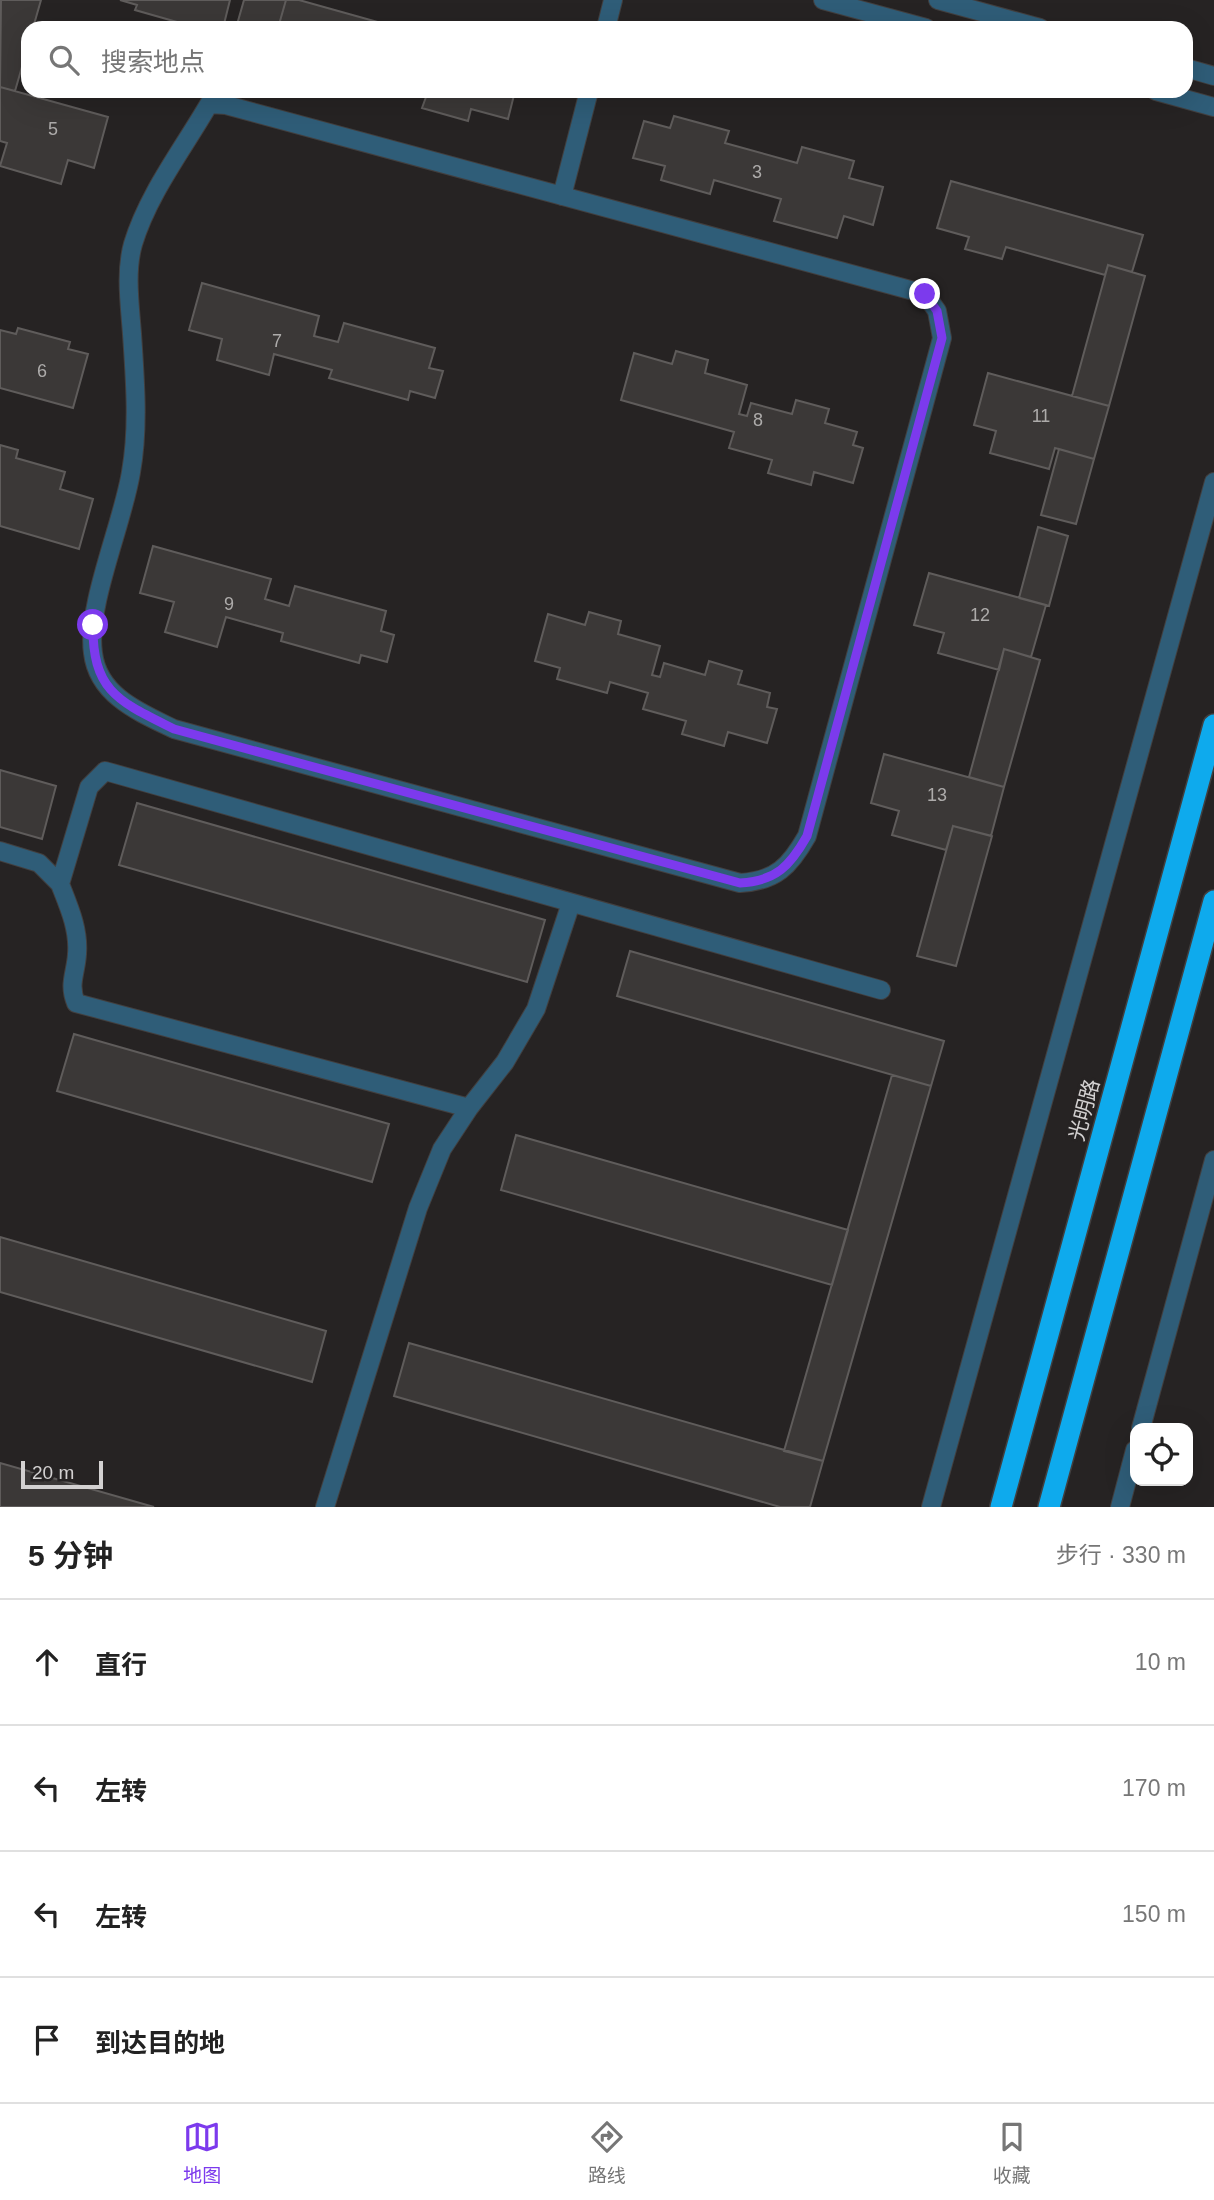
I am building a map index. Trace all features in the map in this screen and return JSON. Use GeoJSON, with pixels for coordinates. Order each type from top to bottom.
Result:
{"type":"FeatureCollection","features":[{"type":"Feature","properties":{"kind":"highway","name":"光明路"},"geometry":{"type":"LineString","coordinates":[[1001,1507],[1214,725]]}},
{"type":"Feature","properties":{"kind":"highway"},"geometry":{"type":"LineString","coordinates":[[1049,1507],[1214,901]]}},
{"type":"Feature","properties":{"kind":"street"},"geometry":{"type":"LineString","coordinates":[[608,21],[613,0]]}},
{"type":"Feature","properties":{"kind":"street"},"geometry":{"type":"LineString","coordinates":[[823,0],[900,21]]}},
{"type":"Feature","properties":{"kind":"street"},"geometry":{"type":"LineString","coordinates":[[938,0],[1014,21]]}},
{"type":"Feature","properties":{"kind":"street"},"geometry":{"type":"LineString","coordinates":[[1193,70],[1214,76]]}},
{"type":"Feature","properties":{"kind":"street"},"geometry":{"type":"LineString","coordinates":[[562,196],[587,98]]}},
{"type":"Feature","properties":{"kind":"street"},"geometry":{"type":"LineString","coordinates":[[1181,98],[1214,107]]}},
{"type":"Feature","properties":{"kind":"street"},"geometry":{"type":"LineString","coordinates":[[209,104],[226,105],[562,196],[925,294],[937,311],[942,338],[807,836],[795,857],[762,882],[740,883],[174,729],[124,704],[102,679],[93,654],[93,625],[131,471],[136,389],[129,290],[132,248],[142,218],[209,104]]}},
{"type":"Feature","properties":{"kind":"street"},"geometry":{"type":"LineString","coordinates":[[931,1507],[1214,482]]}},
{"type":"Feature","properties":{"kind":"street"},"geometry":{"type":"LineString","coordinates":[[60,884],[89,788],[105,771],[881,990]]}},
{"type":"Feature","properties":{"kind":"street"},"geometry":{"type":"LineString","coordinates":[[0,851],[39,863],[60,884],[75,923],[77,956],[71,990],[76,1003],[469,1108]]}},
{"type":"Feature","properties":{"kind":"street"},"geometry":{"type":"LineString","coordinates":[[325,1507],[418,1209],[442,1149],[469,1108],[505,1062],[536,1009],[571,903]]}},
{"type":"Feature","properties":{"kind":"street"},"geometry":{"type":"LineString","coordinates":[[1142,1423],[1214,1160]]}},
{"type":"Feature","properties":{"kind":"street"},"geometry":{"type":"LineString","coordinates":[[1120,1507],[1130,1469]]}},
{"type":"Feature","properties":{"kind":"building"},"geometry":{"type":"Polygon","coordinates":[[[1,0],[41,0],[35,21],[21,21],[21,70],[15,91],[0,87],[1,0]]]}},
{"type":"Feature","properties":{"kind":"building"},"geometry":{"type":"Polygon","coordinates":[[[120,0],[230,0],[225,21],[174,21],[135,10],[137,5],[120,0]]]}},
{"type":"Feature","properties":{"kind":"building"},"geometry":{"type":"Polygon","coordinates":[[[244,0],[286,0],[280,21],[238,21],[244,0]]]}},
{"type":"Feature","properties":{"kind":"building"},"geometry":{"type":"Polygon","coordinates":[[[286,0],[299,0],[374,21],[280,21],[286,0]]]}},
{"type":"Feature","properties":{"kind":"building"},"geometry":{"type":"Polygon","coordinates":[[[0,87],[21,93],[21,98],[40,98],[108,117],[94,168],[68,160],[61,184],[0,166],[7,143],[0,141],[0,87]]]}},
{"type":"Feature","properties":{"kind":"building"},"geometry":{"type":"Polygon","coordinates":[[[426,98],[513,98],[508,119],[471,109],[468,121],[422,108],[426,98]]]}},
{"type":"Feature","properties":{"kind":"building"},"geometry":{"type":"Polygon","coordinates":[[[674,116],[729,131],[725,143],[797,163],[802,147],[854,161],[849,178],[883,187],[873,225],[844,216],[837,238],[774,221],[781,199],[714,180],[710,194],[661,180],[665,166],[633,158],[644,121],[670,128],[674,116]]]}},
{"type":"Feature","properties":{"kind":"building"},"geometry":{"type":"Polygon","coordinates":[[[951,181],[1143,235],[1132,272],[1108,265],[1105,275],[1006,247],[1002,259],[965,249],[969,237],[937,228],[951,181]]]}},
{"type":"Feature","properties":{"kind":"building"},"geometry":{"type":"Polygon","coordinates":[[[1108,265],[1145,276],[1109,406],[1072,396],[1108,265]]]}},
{"type":"Feature","properties":{"kind":"building"},"geometry":{"type":"Polygon","coordinates":[[[202,283],[319,316],[314,336],[338,342],[344,323],[435,348],[429,368],[443,371],[435,398],[410,391],[408,400],[329,378],[332,370],[274,354],[269,375],[217,360],[222,339],[189,330],[202,283]]]}},
{"type":"Feature","properties":{"kind":"building"},"geometry":{"type":"Polygon","coordinates":[[[18,328],[70,342],[68,349],[88,354],[73,408],[0,388],[0,330],[16,334],[18,328]]]}},
{"type":"Feature","properties":{"kind":"building"},"geometry":{"type":"Polygon","coordinates":[[[676,351],[708,360],[705,373],[747,385],[739,414],[747,416],[751,403],[792,414],[796,400],[829,409],[825,423],[857,432],[853,445],[863,448],[853,483],[814,472],[811,485],[768,473],[772,460],[729,448],[734,432],[621,400],[634,353],[672,364],[676,351]]]}},
{"type":"Feature","properties":{"kind":"building"},"geometry":{"type":"Polygon","coordinates":[[[988,373],[1109,406],[1094,459],[1055,448],[1049,469],[990,453],[996,431],[974,425],[988,373]]]}},
{"type":"Feature","properties":{"kind":"building"},"geometry":{"type":"Polygon","coordinates":[[[0,445],[18,450],[16,458],[65,472],[60,489],[93,499],[79,549],[0,526],[0,445]]]}},
{"type":"Feature","properties":{"kind":"building"},"geometry":{"type":"Polygon","coordinates":[[[1059,449],[1094,459],[1076,524],[1041,515],[1059,449]]]}},
{"type":"Feature","properties":{"kind":"building"},"geometry":{"type":"Polygon","coordinates":[[[1038,527],[1068,536],[1049,606],[1019,598],[1038,527]]]}},
{"type":"Feature","properties":{"kind":"building"},"geometry":{"type":"Polygon","coordinates":[[[153,546],[271,579],[265,599],[289,606],[295,586],[386,611],[381,631],[394,635],[387,662],[361,655],[359,663],[281,641],[283,633],[226,617],[217,647],[165,632],[174,602],[140,593],[153,546]]]}},
{"type":"Feature","properties":{"kind":"building"},"geometry":{"type":"Polygon","coordinates":[[[929,573],[1046,605],[1031,657],[1004,649],[999,670],[938,653],[944,633],[914,625],[929,573]]]}},
{"type":"Feature","properties":{"kind":"building"},"geometry":{"type":"Polygon","coordinates":[[[589,612],[621,621],[618,634],[660,646],[652,675],[660,677],[664,663],[705,675],[709,661],[742,671],[738,684],[770,693],[767,707],[777,709],[767,743],[728,732],[724,746],[682,734],[686,721],[643,709],[648,693],[610,682],[607,693],[557,679],[560,668],[535,661],[548,614],[585,625],[589,612]]]}},
{"type":"Feature","properties":{"kind":"building"},"geometry":{"type":"Polygon","coordinates":[[[1004,649],[1040,660],[1004,787],[969,777],[1004,649]]]}},
{"type":"Feature","properties":{"kind":"building"},"geometry":{"type":"Polygon","coordinates":[[[884,754],[1004,787],[991,836],[953,826],[946,850],[892,835],[899,811],[871,803],[884,754]]]}},
{"type":"Feature","properties":{"kind":"building"},"geometry":{"type":"Polygon","coordinates":[[[0,770],[56,786],[42,839],[0,827],[0,770]]]}},
{"type":"Feature","properties":{"kind":"building"},"geometry":{"type":"Polygon","coordinates":[[[137,803],[545,920],[527,982],[119,865],[137,803]]]}},
{"type":"Feature","properties":{"kind":"building"},"geometry":{"type":"Polygon","coordinates":[[[953,826],[992,836],[956,966],[917,956],[953,826]]]}},
{"type":"Feature","properties":{"kind":"building"},"geometry":{"type":"Polygon","coordinates":[[[630,951],[944,1041],[931,1086],[617,996],[630,951]]]}},
{"type":"Feature","properties":{"kind":"building"},"geometry":{"type":"Polygon","coordinates":[[[74,1034],[389,1124],[372,1182],[57,1091],[74,1034]]]}},
{"type":"Feature","properties":{"kind":"building"},"geometry":{"type":"Polygon","coordinates":[[[892,1075],[931,1086],[823,1461],[784,1451],[892,1075]]]}},
{"type":"Feature","properties":{"kind":"building"},"geometry":{"type":"Polygon","coordinates":[[[516,1135],[848,1230],[832,1285],[501,1190],[516,1135]]]}},
{"type":"Feature","properties":{"kind":"building"},"geometry":{"type":"Polygon","coordinates":[[[0,1237],[326,1331],[312,1382],[0,1292],[0,1237]]]}},
{"type":"Feature","properties":{"kind":"building"},"geometry":{"type":"Polygon","coordinates":[[[409,1343],[823,1461],[810,1507],[780,1507],[394,1396],[409,1343]]]}},
{"type":"Feature","properties":{"kind":"building"},"geometry":{"type":"Polygon","coordinates":[[[0,1463],[154,1507],[0,1507],[0,1463]]]}},
{"type":"Feature","properties":{"kind":"route"},"geometry":{"type":"LineString","coordinates":[[93,625],[93,654],[102,679],[124,704],[174,729],[740,883],[762,882],[780,871],[795,857],[807,836],[942,338],[937,311],[925,294]]}}]}
